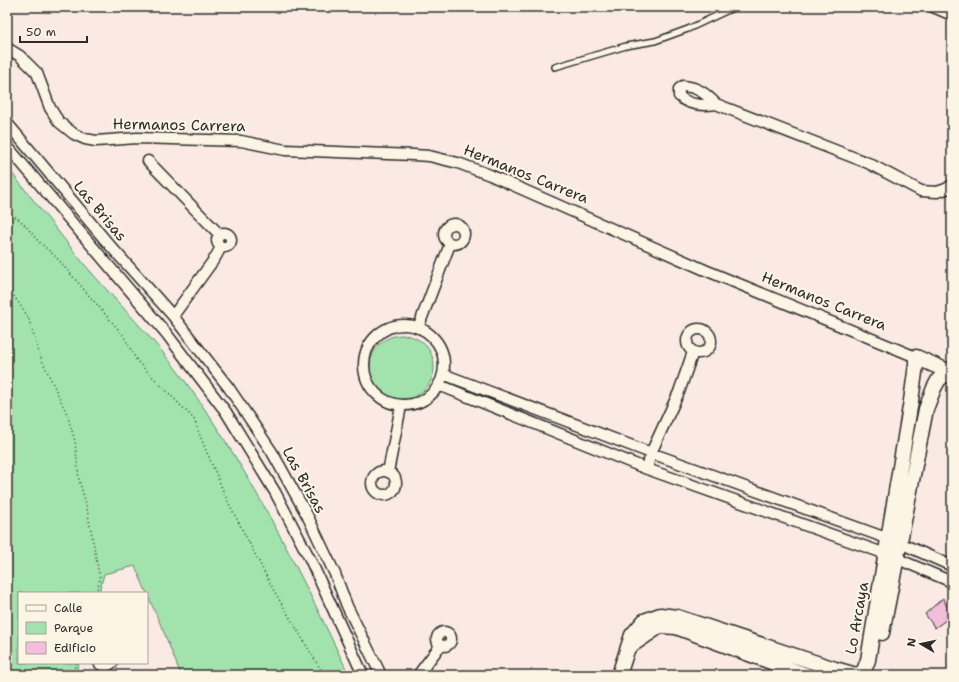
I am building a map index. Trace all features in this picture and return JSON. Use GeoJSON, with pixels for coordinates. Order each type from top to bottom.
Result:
{"type":"FeatureCollection","features":[{"type":"Feature","properties":{"kind":"street"},"geometry":{"type":"LineString","coordinates":[[933,7],[952,15]]}},
{"type":"Feature","properties":{"kind":"street","name":"Hermanos Carrera"},"geometry":{"type":"LineString","coordinates":[[7,48],[20,56],[37,73],[50,108],[59,122],[74,134],[85,138],[96,141],[137,138],[241,141],[284,150],[408,154],[429,156],[451,161],[515,185],[705,270],[916,357],[951,373]]}},
{"type":"Feature","properties":{"kind":"street"},"geometry":{"type":"LineString","coordinates":[[716,104],[868,163],[921,191],[937,192],[952,185]]}},
{"type":"Feature","properties":{"kind":"street","name":"Las Brisas"},"geometry":{"type":"LineString","coordinates":[[7,123],[106,241],[173,316],[229,388],[272,452],[307,515],[335,574],[347,606],[381,675]]}},
{"type":"Feature","properties":{"kind":"street","name":"Las Brisas"},"geometry":{"type":"LineString","coordinates":[[7,146],[166,332],[226,412],[275,492],[310,559],[363,675]]}},
{"type":"Feature","properties":{"kind":"street"},"geometry":{"type":"LineString","coordinates":[[148,161],[219,234],[216,242],[221,247],[215,258],[173,316],[172,325],[166,332]]}},
{"type":"Feature","properties":{"kind":"street"},"geometry":{"type":"LineString","coordinates":[[418,328],[450,244]]}},
{"type":"Feature","properties":{"kind":"street"},"geometry":{"type":"LineString","coordinates":[[156,321],[164,314],[173,316]]}},
{"type":"Feature","properties":{"kind":"street"},"geometry":{"type":"LineString","coordinates":[[404,325],[418,328],[430,335],[439,346],[444,359],[443,374],[439,385],[429,397],[416,404],[401,406],[388,403],[376,395],[372,390],[368,384],[364,371],[365,357],[370,344],[379,334],[391,327],[404,325]]}},
{"type":"Feature","properties":{"kind":"street"},"geometry":{"type":"LineString","coordinates":[[647,469],[651,453],[679,392],[693,352]]}},
{"type":"Feature","properties":{"kind":"street","name":"Lo Arcaya"},"geometry":{"type":"LineString","coordinates":[[894,542],[903,448],[916,357]]}},
{"type":"Feature","properties":{"kind":"street","name":"Lo Arcaya"},"geometry":{"type":"LineString","coordinates":[[619,675],[632,635],[644,621],[660,615],[678,616],[835,669],[856,675],[866,674],[894,542],[917,453],[926,408],[934,388],[940,379],[951,373]]}},
{"type":"Feature","properties":{"kind":"street"},"geometry":{"type":"LineString","coordinates":[[443,374],[651,453],[894,542],[952,566]]}},
{"type":"Feature","properties":{"kind":"street"},"geometry":{"type":"LineString","coordinates":[[439,385],[647,469],[891,557],[952,582]]}},
{"type":"Feature","properties":{"kind":"street"},"geometry":{"type":"LineString","coordinates":[[388,472],[401,406]]}},
{"type":"Feature","properties":{"kind":"street"},"geometry":{"type":"LineString","coordinates":[[903,448],[917,453]]}},
{"type":"Feature","properties":{"kind":"street"},"geometry":{"type":"LineString","coordinates":[[627,649],[660,626],[676,627],[806,675]]}},
{"type":"Feature","properties":{"kind":"street"},"geometry":{"type":"LineString","coordinates":[[418,675],[440,646]]}},
{"type":"Feature","properties":{"kind":"lane"},"geometry":{"type":"LineString","coordinates":[[555,67],[626,46],[655,41],[688,29],[735,7]]}},
{"type":"Feature","properties":{"kind":"path"},"geometry":{"type":"LineString","coordinates":[[7,215],[16,217],[25,225],[38,241],[56,257],[123,335],[137,362],[194,419],[227,500],[274,591],[324,675]]}},
{"type":"Feature","properties":{"kind":"path"},"geometry":{"type":"LineString","coordinates":[[7,286],[28,317],[40,356],[67,414],[76,441],[79,480],[86,504],[100,579],[96,592]]}},
{"type":"Feature","properties":{"kind":"path"},"geometry":{"type":"LineString","coordinates":[[72,675],[76,664]]}},
{"type":"Feature","properties":{"kind":"green space"},"geometry":{"type":"Polygon","coordinates":[[[7,167],[84,264],[161,350],[209,416],[232,451],[274,524],[349,675],[181,675],[148,596],[148,592],[146,592],[135,566],[104,574],[99,592],[18,592],[18,664],[79,664],[75,675],[7,675],[7,167]]]}},
{"type":"Feature","properties":{"kind":"green space"},"geometry":{"type":"Polygon","coordinates":[[[402,335],[420,340],[425,344],[429,349],[434,367],[429,385],[425,390],[420,394],[402,399],[384,394],[379,390],[375,385],[370,367],[375,349],[379,344],[384,340],[402,335]]]}},
{"type":"Feature","properties":{"kind":"building"},"geometry":{"type":"Polygon","coordinates":[[[943,598],[951,616],[935,628],[925,614],[943,598]]]}}]}
